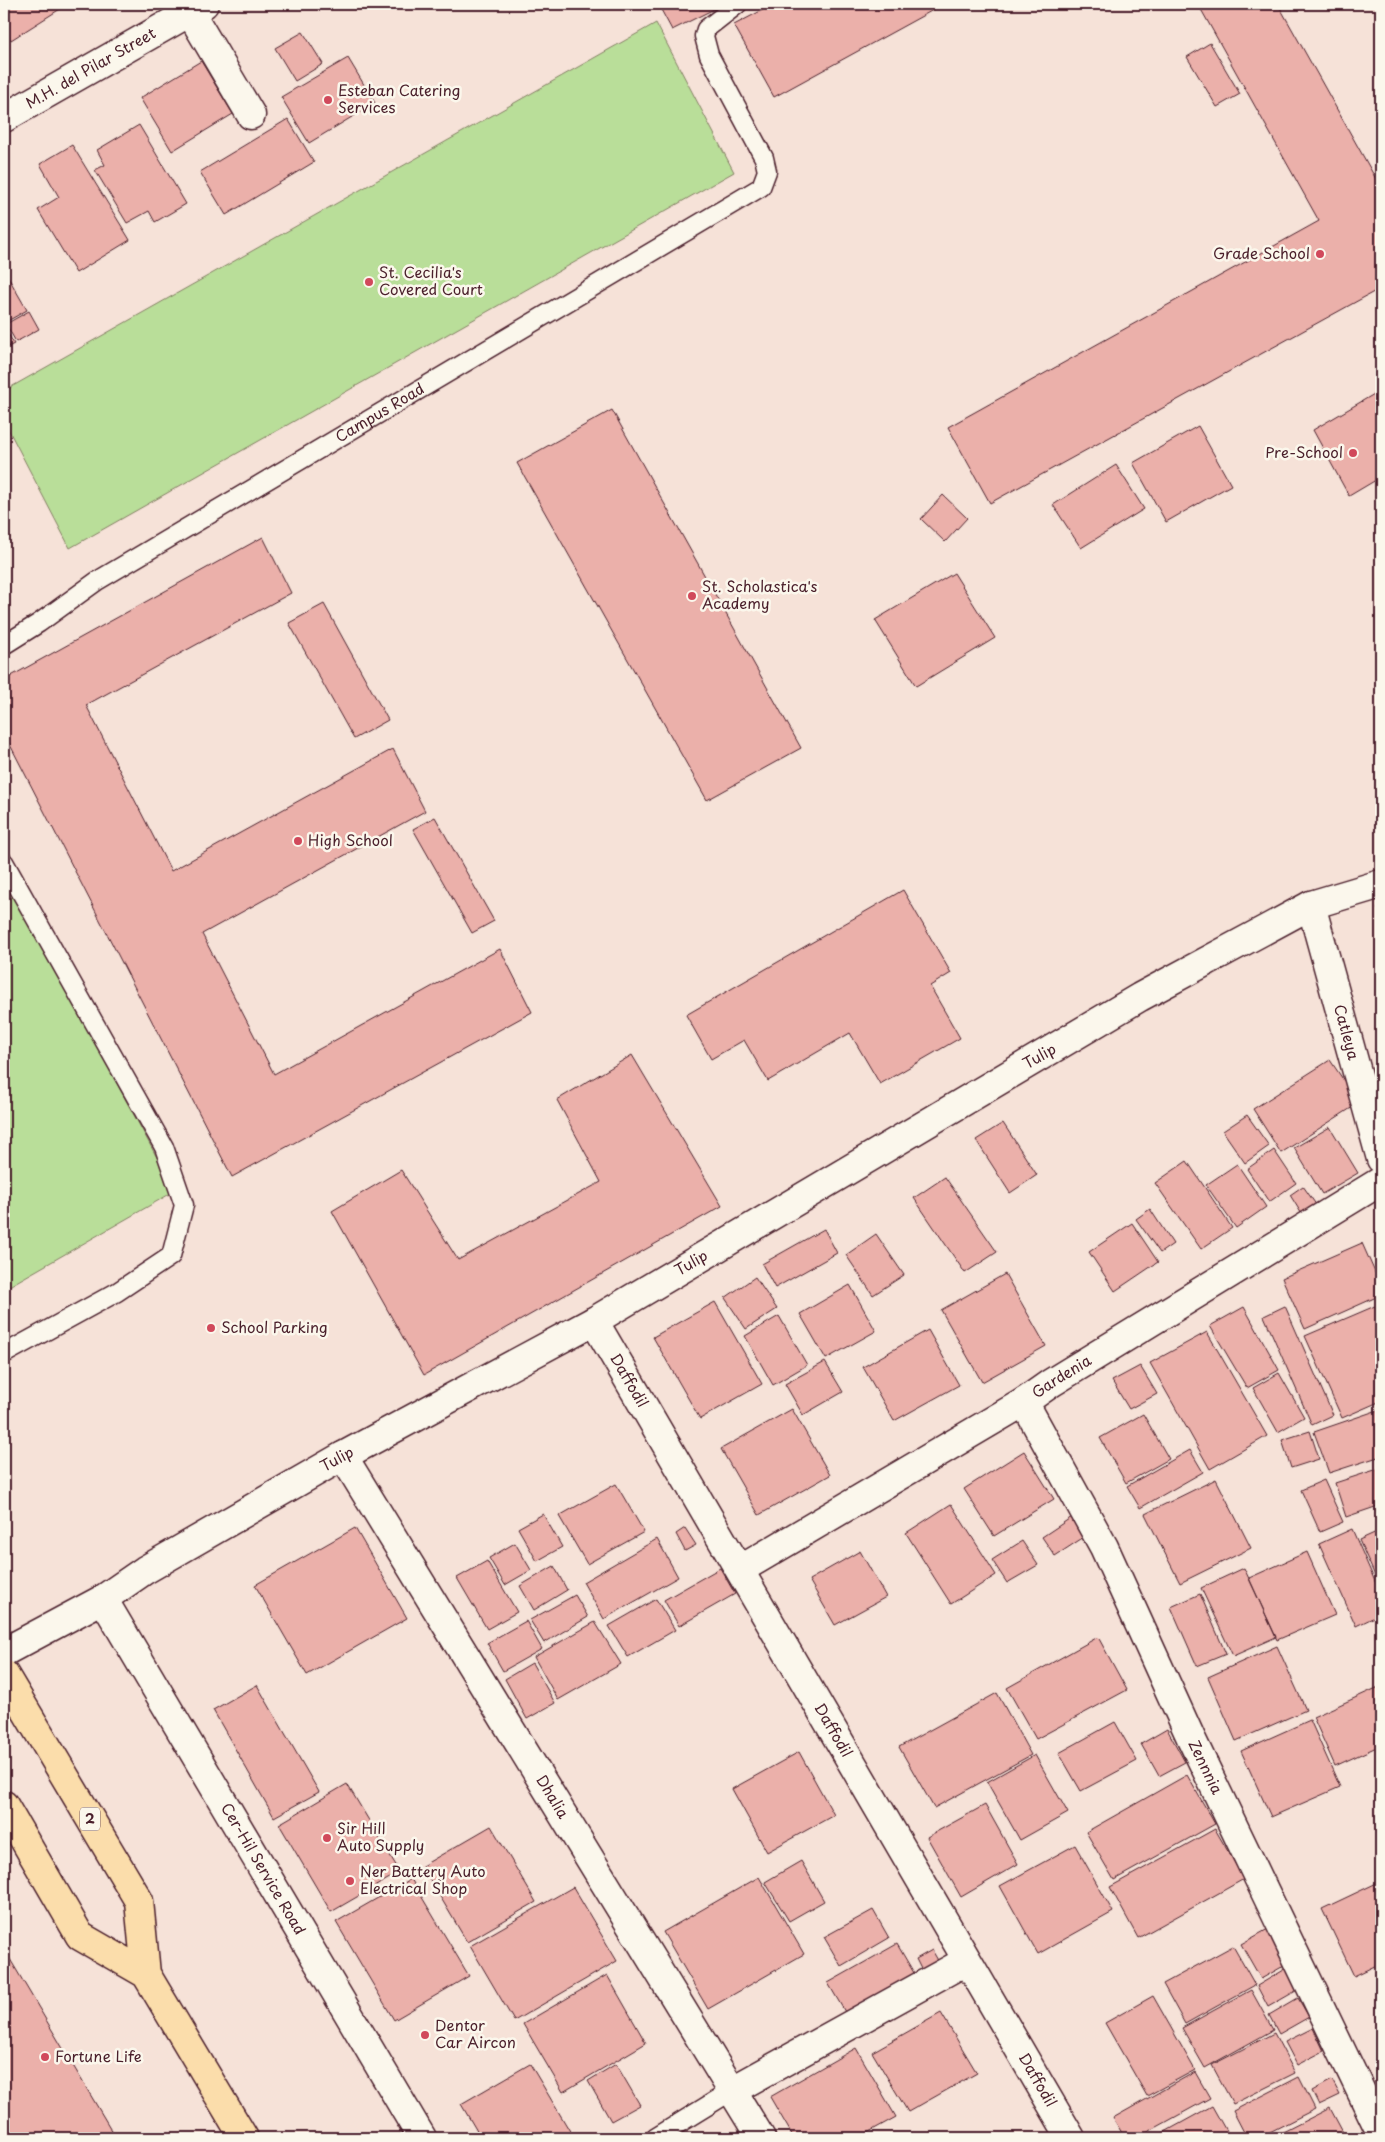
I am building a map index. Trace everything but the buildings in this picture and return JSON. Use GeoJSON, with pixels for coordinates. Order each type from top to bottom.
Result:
{"type":"FeatureCollection","features":[{"type":"Feature","properties":{"kind":"highway","name":"2"},"geometry":{"type":"LineString","coordinates":[[4,1674],[139,1901],[146,1974],[244,2138]]}},
{"type":"Feature","properties":{"kind":"highway","name":"2"},"geometry":{"type":"LineString","coordinates":[[4,1805],[80,1936],[146,1974]]}},
{"type":"Feature","properties":{"kind":"street"},"geometry":{"type":"LineString","coordinates":[[197,8],[251,115]]}},
{"type":"Feature","properties":{"kind":"street","name":"M.H. del Pilar Street"},"geometry":{"type":"LineString","coordinates":[[4,118],[197,8]]}},
{"type":"Feature","properties":{"kind":"street","name":"Tulip"},"geometry":{"type":"LineString","coordinates":[[4,1652],[103,1599],[145,1570],[342,1456],[594,1321],[1140,997],[1311,905],[1381,884]]}},
{"type":"Feature","properties":{"kind":"street","name":"Catleya"},"geometry":{"type":"LineString","coordinates":[[1311,905],[1381,1159]]}},
{"type":"Feature","properties":{"kind":"street","name":"Gardenia"},"geometry":{"type":"LineString","coordinates":[[740,1569],[1024,1402],[1051,1383],[1381,1181]]}},
{"type":"Feature","properties":{"kind":"street","name":"Daffodil"},"geometry":{"type":"LineString","coordinates":[[594,1321],[1071,2138]]}},
{"type":"Feature","properties":{"kind":"street","name":"Zennnia"},"geometry":{"type":"LineString","coordinates":[[1024,1402],[1104,1548],[1191,1738],[1381,2133]]}},
{"type":"Feature","properties":{"kind":"street","name":"Dhalia"},"geometry":{"type":"LineString","coordinates":[[342,1456],[761,2138]]}},
{"type":"Feature","properties":{"kind":"street","name":"Cer-Hil Service Road"},"geometry":{"type":"LineString","coordinates":[[103,1599],[422,2138]]}},
{"type":"Feature","properties":{"kind":"street"},"geometry":{"type":"LineString","coordinates":[[733,2090],[966,1961]]}},
{"type":"Feature","properties":{"kind":"lane","name":"Campus Road"},"geometry":{"type":"LineString","coordinates":[[4,645],[39,623],[97,581],[762,187],[767,171],[764,158],[709,55],[704,36],[706,29],[738,4]]}},
{"type":"Feature","properties":{"kind":"lane"},"geometry":{"type":"LineString","coordinates":[[4,862],[164,1147],[184,1205],[171,1256],[117,1292],[4,1354]]}},
{"type":"Feature","properties":{"kind":"lane"},"geometry":{"type":"LineString","coordinates":[[655,2138],[733,2090]]}},
{"type":"Feature","properties":{"kind":"green space","name":"St. Cecilia's Covered Court"},"geometry":{"type":"Polygon","coordinates":[[[656,23],[734,172],[70,548],[4,421],[4,391],[656,23]]]}},
{"type":"Feature","properties":{"kind":"green space"},"geometry":{"type":"Polygon","coordinates":[[[4,874],[175,1191],[4,1289],[4,874]]]}},
{"type":"Feature","properties":{"kind":"place","name":"Esteban Catering Services"},"geometry":{"type":"Point","coordinates":[328,100]}},
{"type":"Feature","properties":{"kind":"place","name":"Grade School"},"geometry":{"type":"Point","coordinates":[1320,254]}},
{"type":"Feature","properties":{"kind":"place","name":"St. Cecilia's Covered Court"},"geometry":{"type":"Point","coordinates":[369,282]}},
{"type":"Feature","properties":{"kind":"place","name":"Pre-School"},"geometry":{"type":"Point","coordinates":[1353,453]}},
{"type":"Feature","properties":{"kind":"place","name":"St. Scholastica's Academy"},"geometry":{"type":"Point","coordinates":[692,596]}},
{"type":"Feature","properties":{"kind":"place","name":"High School"},"geometry":{"type":"Point","coordinates":[298,841]}},
{"type":"Feature","properties":{"kind":"place","name":"School Parking"},"geometry":{"type":"Point","coordinates":[211,1328]}},
{"type":"Feature","properties":{"kind":"place","name":"Sir Hill Auto Supply"},"geometry":{"type":"Point","coordinates":[327,1838]}},
{"type":"Feature","properties":{"kind":"place","name":"Ner Battery Auto Electrical Shop"},"geometry":{"type":"Point","coordinates":[350,1881]}},
{"type":"Feature","properties":{"kind":"place","name":"Dentor Car Aircon"},"geometry":{"type":"Point","coordinates":[425,2035]}},
{"type":"Feature","properties":{"kind":"place","name":"Fortune Life"},"geometry":{"type":"Point","coordinates":[45,2057]}}]}
